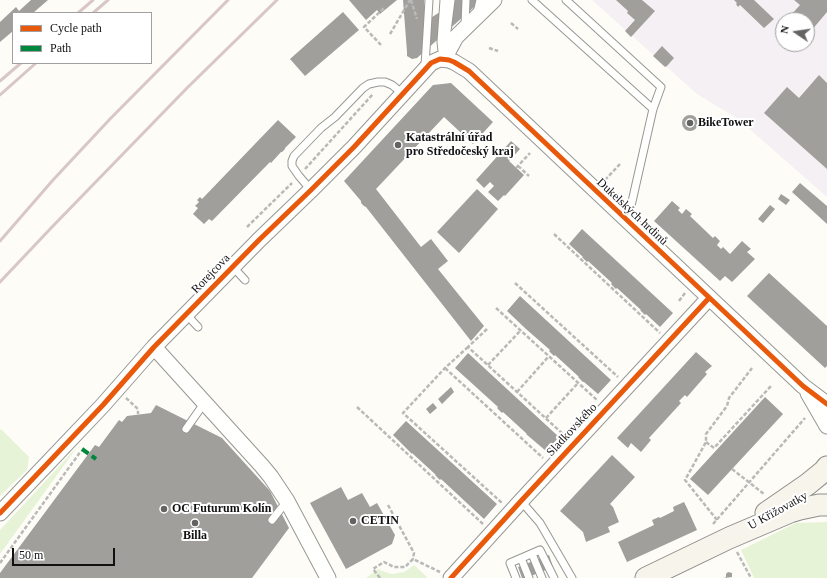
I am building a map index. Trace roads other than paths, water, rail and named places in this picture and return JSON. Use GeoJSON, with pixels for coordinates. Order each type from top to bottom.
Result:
{"type":"FeatureCollection","features":[{"type":"Feature","properties":{"kind":"main road"},"geometry":{"type":"LineString","coordinates":[[729,538],[808,484],[827,467]]}},
{"type":"Feature","properties":{"kind":"main road","name":"U Křižovatky"},"geometry":{"type":"LineString","coordinates":[[646,578],[729,538],[812,492],[827,486]]}},
{"type":"Feature","properties":{"kind":"main road","name":"U Křižovatky"},"geometry":{"type":"LineString","coordinates":[[729,538],[800,509],[818,505],[827,505]]}},
{"type":"Feature","properties":{"kind":"main road"},"geometry":{"type":"LineString","coordinates":[[729,538],[806,517],[827,517]]}},
{"type":"Feature","properties":{"kind":"street"},"geometry":{"type":"LineString","coordinates":[[444,59],[456,37],[494,0]]}},
{"type":"Feature","properties":{"kind":"street","name":"Rorejcova"},"geometry":{"type":"LineString","coordinates":[[0,513],[98,410],[154,347],[259,240],[354,147],[425,69],[436,60],[444,59]]}},
{"type":"Feature","properties":{"kind":"street","name":"Dukelských hrdinů"},"geometry":{"type":"LineString","coordinates":[[444,59],[454,62],[469,71],[803,386],[827,404]]}},
{"type":"Feature","properties":{"kind":"street","name":"Sladkovského"},"geometry":{"type":"LineString","coordinates":[[448,576],[492,533],[709,298]]}},
{"type":"Feature","properties":{"kind":"street"},"geometry":{"type":"LineString","coordinates":[[154,347],[262,466],[279,488],[328,578]]}},
{"type":"Feature","properties":{"kind":"street","name":"Dukelských hrdinů"},"geometry":{"type":"LineString","coordinates":[[803,386],[827,398]]}},
{"type":"Feature","properties":{"kind":"street","name":"Dukelských hrdinů"},"geometry":{"type":"LineString","coordinates":[[803,386],[827,414]]}},
{"type":"Feature","properties":{"kind":"street","name":"Dukelských hrdinů"},"geometry":{"type":"LineString","coordinates":[[803,386],[827,426]]}},
{"type":"Feature","properties":{"kind":"lane"},"geometry":{"type":"LineString","coordinates":[[425,69],[429,0]]}},
{"type":"Feature","properties":{"kind":"lane"},"geometry":{"type":"LineString","coordinates":[[444,0],[441,42],[444,59]]}},
{"type":"Feature","properties":{"kind":"lane"},"geometry":{"type":"LineString","coordinates":[[444,59],[451,0]]}},
{"type":"Feature","properties":{"kind":"lane"},"geometry":{"type":"LineString","coordinates":[[464,28],[466,0]]}},
{"type":"Feature","properties":{"kind":"lane"},"geometry":{"type":"LineString","coordinates":[[476,17],[480,0]]}},
{"type":"Feature","properties":{"kind":"lane"},"geometry":{"type":"LineString","coordinates":[[532,0],[653,109]]}},
{"type":"Feature","properties":{"kind":"lane"},"geometry":{"type":"LineString","coordinates":[[566,0],[661,86],[653,109],[631,206],[623,217]]}},
{"type":"Feature","properties":{"kind":"lane"},"geometry":{"type":"LineString","coordinates":[[311,190],[292,166],[294,156],[321,128],[336,118],[363,88],[369,84],[384,82],[392,85],[403,94]]}},
{"type":"Feature","properties":{"kind":"lane"},"geometry":{"type":"LineString","coordinates":[[233,267],[245,280]]}},
{"type":"Feature","properties":{"kind":"lane"},"geometry":{"type":"LineString","coordinates":[[186,314],[198,328]]}},
{"type":"Feature","properties":{"kind":"lane"},"geometry":{"type":"LineString","coordinates":[[186,429],[205,402]]}},
{"type":"Feature","properties":{"kind":"lane"},"geometry":{"type":"LineString","coordinates":[[272,520],[287,501]]}},
{"type":"Feature","properties":{"kind":"lane"},"geometry":{"type":"LineString","coordinates":[[516,506],[540,523],[572,578]]}},
{"type":"Feature","properties":{"kind":"lane"},"geometry":{"type":"LineString","coordinates":[[516,578],[510,563],[540,550],[554,577],[546,578]]}},
{"type":"Feature","properties":{"kind":"lane"},"geometry":{"type":"LineString","coordinates":[[532,554],[542,578]]}},
{"type":"Feature","properties":{"kind":"lane"},"geometry":{"type":"LineString","coordinates":[[521,558],[529,578]]}},
{"type":"Feature","properties":{"kind":"railway"},"geometry":{"type":"LineString","coordinates":[[79,12],[93,0]]}},
{"type":"Feature","properties":{"kind":"railway"},"geometry":{"type":"LineString","coordinates":[[94,12],[108,0]]}},
{"type":"Feature","properties":{"kind":"railway"},"geometry":{"type":"LineString","coordinates":[[0,241],[53,180],[110,119],[228,0]]}},
{"type":"Feature","properties":{"kind":"railway"},"geometry":{"type":"LineString","coordinates":[[0,282],[187,88],[277,0]]}},
{"type":"Feature","properties":{"kind":"railway"},"geometry":{"type":"LineString","coordinates":[[0,81],[20,64]]}},
{"type":"Feature","properties":{"kind":"railway"},"geometry":{"type":"LineString","coordinates":[[0,95],[35,64]]}},
{"type":"Feature","properties":{"kind":"place","name":"BikeTower"},"geometry":{"type":"Point","coordinates":[690,123]}},
{"type":"Feature","properties":{"kind":"place","name":"Katastrální úřad pro Středočeský kraj"},"geometry":{"type":"Point","coordinates":[398,145]}},
{"type":"Feature","properties":{"kind":"place","name":"OC Futurum Kolín"},"geometry":{"type":"Point","coordinates":[164,509]}},
{"type":"Feature","properties":{"kind":"place","name":"CETIN"},"geometry":{"type":"Point","coordinates":[353,521]}},
{"type":"Feature","properties":{"kind":"place","name":"Billa"},"geometry":{"type":"Point","coordinates":[195,523]}}]}
